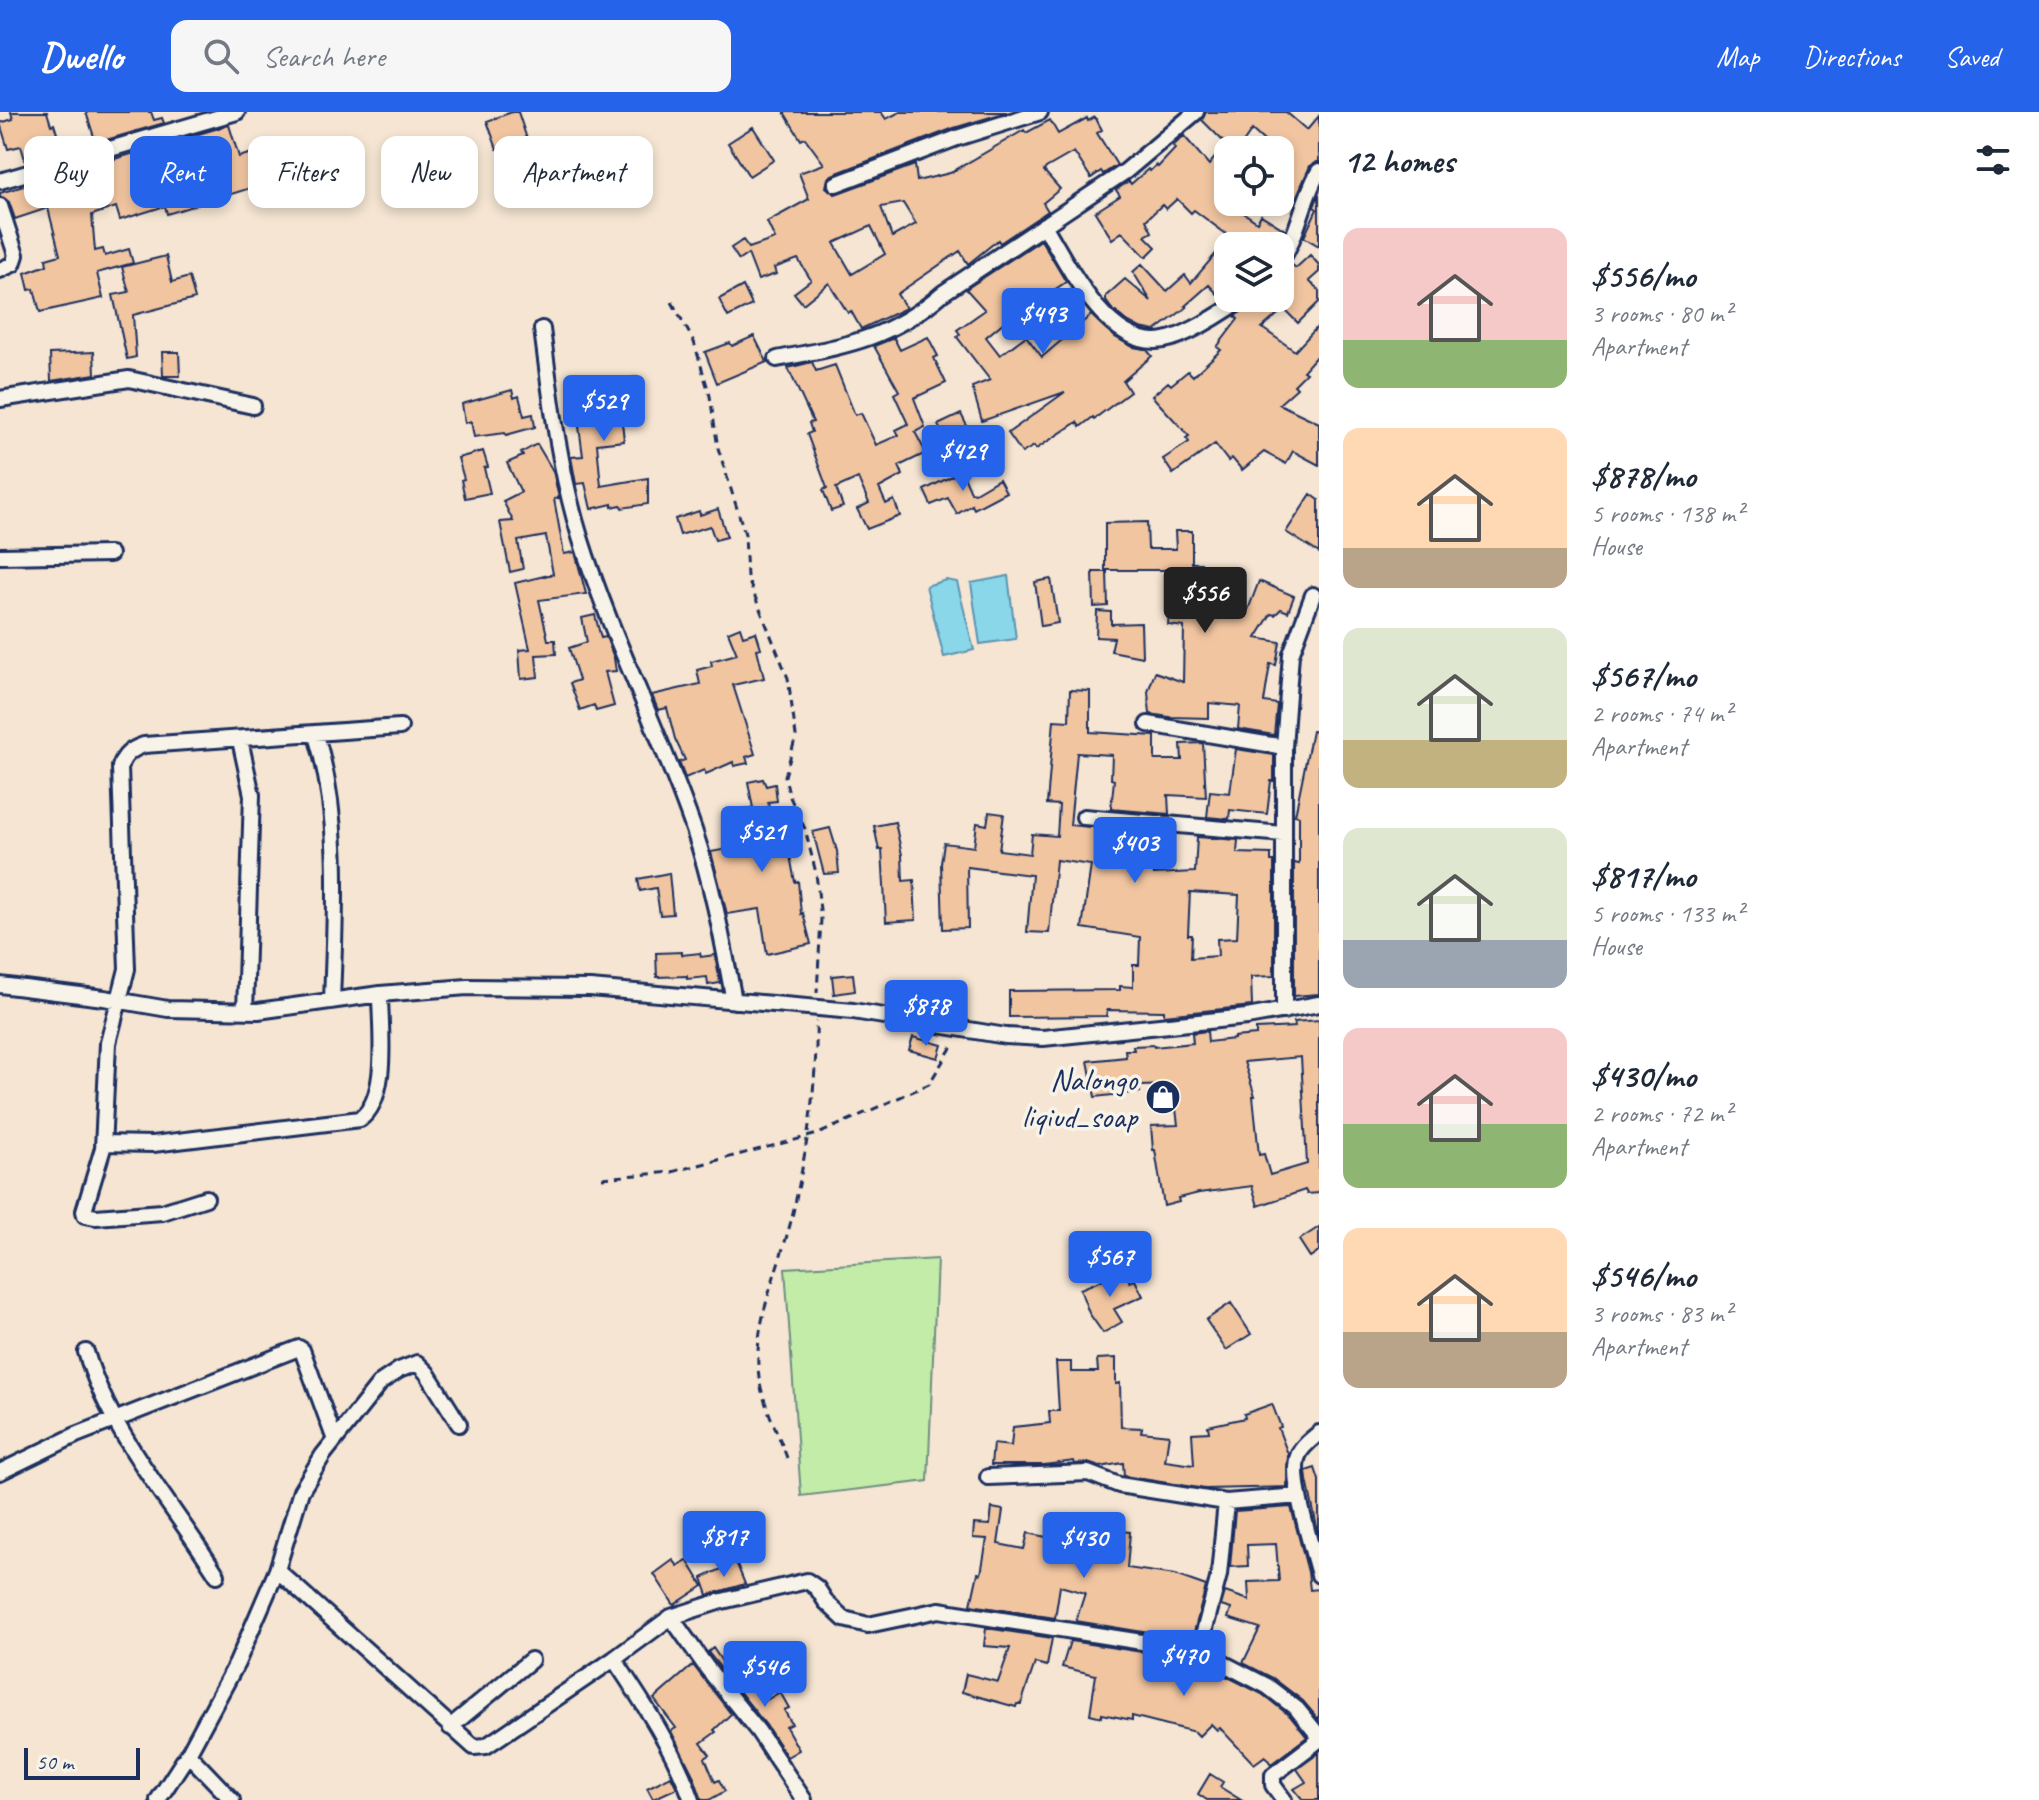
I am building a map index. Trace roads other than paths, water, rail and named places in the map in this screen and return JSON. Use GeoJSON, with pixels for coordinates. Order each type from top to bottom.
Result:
{"type":"FeatureCollection","features":[{"type":"Feature","properties":{"kind":"street"},"geometry":{"type":"LineString","coordinates":[[0,181],[237,112]]}},
{"type":"Feature","properties":{"kind":"street"},"geometry":{"type":"LineString","coordinates":[[836,184],[957,138],[1040,112]]}},
{"type":"Feature","properties":{"kind":"street"},"geometry":{"type":"LineString","coordinates":[[777,359],[864,342],[924,310],[943,293],[1126,171],[1196,112]]}},
{"type":"Feature","properties":{"kind":"street"},"geometry":{"type":"LineString","coordinates":[[1294,235],[1305,198],[1319,171]]}},
{"type":"Feature","properties":{"kind":"street"},"geometry":{"type":"LineString","coordinates":[[0,206],[16,255],[13,264],[0,270]]}},
{"type":"Feature","properties":{"kind":"street"},"geometry":{"type":"LineString","coordinates":[[1044,225],[1089,299],[1107,317],[1141,340],[1160,342],[1223,312]]}},
{"type":"Feature","properties":{"kind":"street"},"geometry":{"type":"LineString","coordinates":[[542,329],[559,459],[579,534],[602,607],[653,723],[694,831],[713,890],[734,1001]]}},
{"type":"Feature","properties":{"kind":"street"},"geometry":{"type":"LineString","coordinates":[[0,399],[129,379],[253,406]]}},
{"type":"Feature","properties":{"kind":"street"},"geometry":{"type":"LineString","coordinates":[[0,556],[110,554]]}},
{"type":"Feature","properties":{"kind":"street"},"geometry":{"type":"LineString","coordinates":[[1284,1011],[1284,747],[1291,654],[1313,595]]}},
{"type":"Feature","properties":{"kind":"street"},"geometry":{"type":"LineString","coordinates":[[1148,724],[1284,747]]}},
{"type":"Feature","properties":{"kind":"street"},"geometry":{"type":"LineString","coordinates":[[206,1198],[162,1212],[96,1217],[85,1215],[102,1155],[108,1043],[127,969],[122,760],[134,748],[144,745],[400,727]]}},
{"type":"Feature","properties":{"kind":"street"},"geometry":{"type":"LineString","coordinates":[[316,735],[324,762],[335,852],[332,1001]]}},
{"type":"Feature","properties":{"kind":"street"},"geometry":{"type":"LineString","coordinates":[[240,740],[252,795],[245,1011]]}},
{"type":"Feature","properties":{"kind":"street"},"geometry":{"type":"LineString","coordinates":[[1084,817],[1283,834]]}},
{"type":"Feature","properties":{"kind":"street"},"geometry":{"type":"LineString","coordinates":[[0,985],[168,1009],[245,1011],[380,994],[496,986],[574,987],[815,1007],[1006,1036],[1043,1038],[1199,1023],[1319,1004]]}},
{"type":"Feature","properties":{"kind":"street"},"geometry":{"type":"LineString","coordinates":[[103,1143],[153,1144],[360,1119],[373,1105],[378,1089],[380,994]]}},
{"type":"Feature","properties":{"kind":"street"},"geometry":{"type":"LineString","coordinates":[[0,1472],[114,1420],[299,1348],[335,1440]]}},
{"type":"Feature","properties":{"kind":"street"},"geometry":{"type":"LineString","coordinates":[[86,1352],[93,1376],[114,1420],[217,1575]]}},
{"type":"Feature","properties":{"kind":"street"},"geometry":{"type":"LineString","coordinates":[[158,1800],[188,1754],[237,1663],[277,1570],[301,1491],[335,1440],[381,1382],[417,1363],[427,1373],[459,1424]]}},
{"type":"Feature","properties":{"kind":"street"},"geometry":{"type":"LineString","coordinates":[[1319,1433],[1297,1458],[1299,1496],[1319,1575]]}},
{"type":"Feature","properties":{"kind":"street"},"geometry":{"type":"LineString","coordinates":[[988,1477],[1088,1473],[1119,1485],[1226,1502],[1299,1496]]}},
{"type":"Feature","properties":{"kind":"street"},"geometry":{"type":"LineString","coordinates":[[1199,1651],[1219,1575],[1226,1502]]}},
{"type":"Feature","properties":{"kind":"street"},"geometry":{"type":"LineString","coordinates":[[277,1570],[474,1747],[486,1746],[671,1617],[718,1602],[807,1581],[844,1619],[868,1625],[939,1610],[1199,1651],[1267,1686],[1297,1709],[1319,1738],[1273,1775],[1273,1785],[1284,1800]]}},
{"type":"Feature","properties":{"kind":"street"},"geometry":{"type":"LineString","coordinates":[[671,1617],[758,1731],[804,1800]]}},
{"type":"Feature","properties":{"kind":"street"},"geometry":{"type":"LineString","coordinates":[[614,1659],[642,1698],[682,1772],[692,1800]]}},
{"type":"Feature","properties":{"kind":"street"},"geometry":{"type":"LineString","coordinates":[[450,1727],[531,1660]]}},
{"type":"Feature","properties":{"kind":"street"},"geometry":{"type":"LineString","coordinates":[[188,1754],[232,1800]]}},
{"type":"Feature","properties":{"kind":"water"},"geometry":{"type":"Polygon","coordinates":[[[1008,576],[1016,639],[980,644],[971,583],[1008,576]]]}},
{"type":"Feature","properties":{"kind":"water"},"geometry":{"type":"Polygon","coordinates":[[[946,580],[957,582],[974,650],[944,657],[926,586],[946,580]]]}},
{"type":"Feature","properties":{"kind":"place","name":"Nalongo liqiud_soap"},"geometry":{"type":"Point","coordinates":[1163,1097]}}]}
